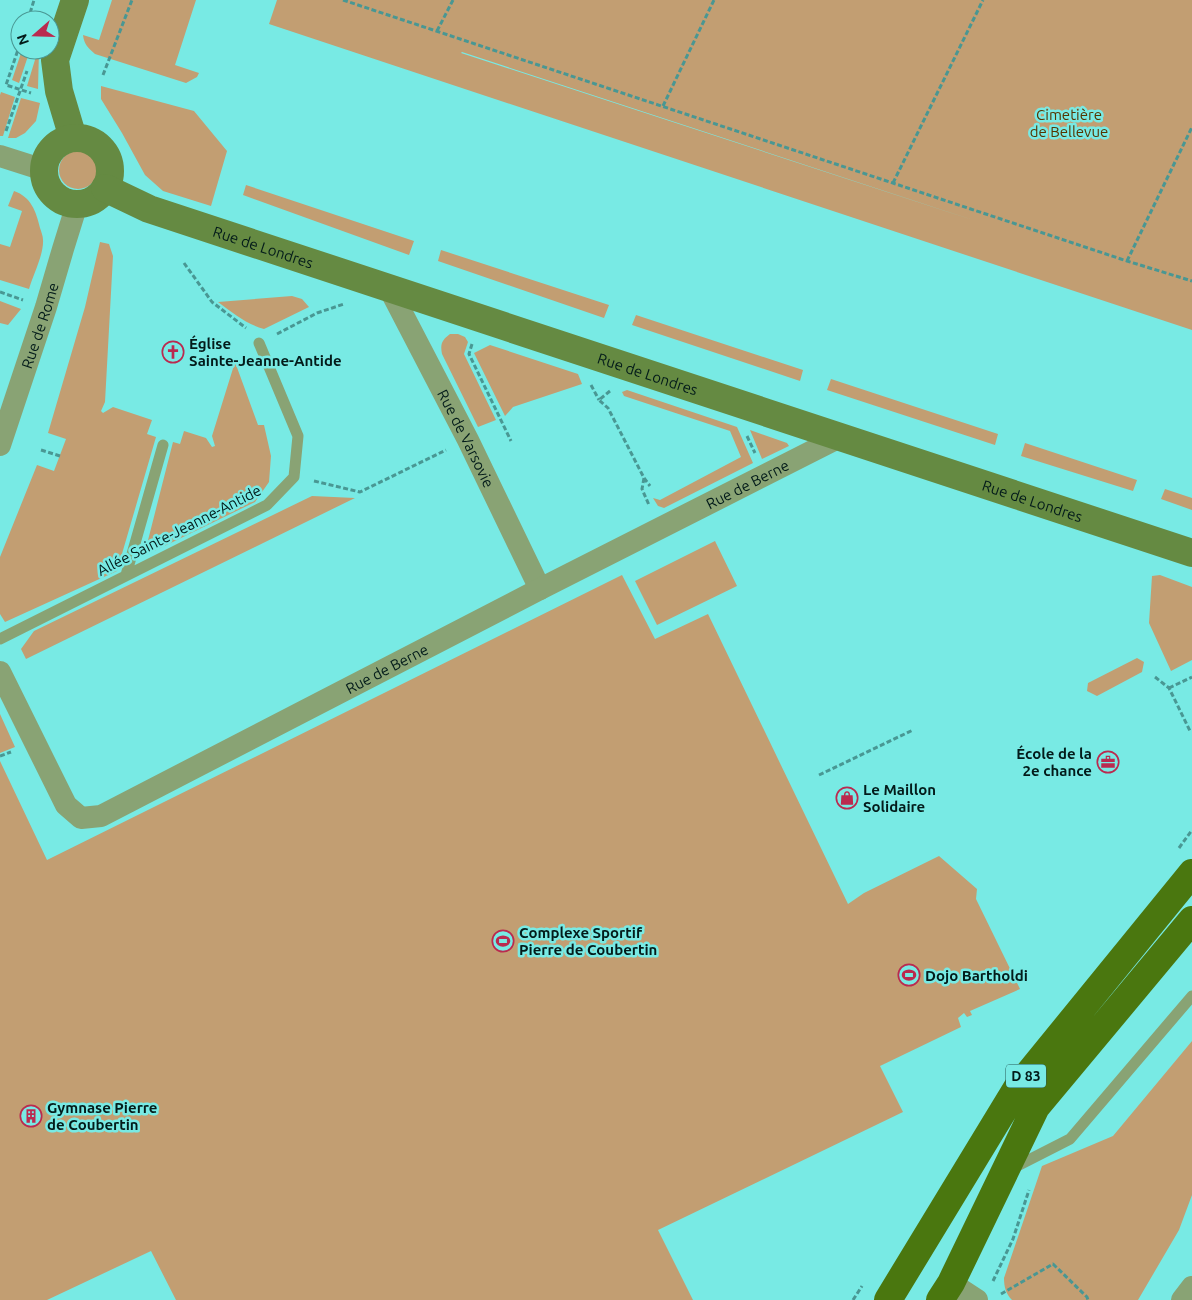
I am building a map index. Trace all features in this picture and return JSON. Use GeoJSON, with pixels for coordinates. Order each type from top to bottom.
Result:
{"type":"FeatureCollection","features":[{"type":"Feature","properties":{"kind":"main road","name":"D 83"},"geometry":{"type":"LineString","coordinates":[[888,1300],[1017,1088],[1192,873]]}},
{"type":"Feature","properties":{"kind":"main road","name":"D 83"},"geometry":{"type":"LineString","coordinates":[[946,1292],[1036,1107],[1192,920]]}},
{"type":"Feature","properties":{"kind":"street"},"geometry":{"type":"LineString","coordinates":[[73,138],[59,91],[55,60],[75,0]]}},
{"type":"Feature","properties":{"kind":"street"},"geometry":{"type":"LineString","coordinates":[[73,138],[85,139],[94,143],[108,158],[110,168],[109,179],[98,197],[88,202],[77,204],[57,198],[45,181],[44,170],[50,152],[65,140],[73,138]]}},
{"type":"Feature","properties":{"kind":"street"},"geometry":{"type":"LineString","coordinates":[[2,147],[44,170]]}},
{"type":"Feature","properties":{"kind":"street","name":"Rue de Londres"},"geometry":{"type":"LineString","coordinates":[[105,188],[149,209],[1192,553]]}},
{"type":"Feature","properties":{"kind":"street","name":"Rue de Rome"},"geometry":{"type":"LineString","coordinates":[[0,445],[46,308],[77,204]]}},
{"type":"Feature","properties":{"kind":"street","name":"Rue de Varsovie"},"geometry":{"type":"LineString","coordinates":[[389,288],[468,440],[540,589]]}},
{"type":"Feature","properties":{"kind":"street","name":"Rue de Berne"},"geometry":{"type":"LineString","coordinates":[[0,672],[66,806],[80,818],[101,816],[540,589],[840,437]]}},
{"type":"Feature","properties":{"kind":"street"},"geometry":{"type":"LineString","coordinates":[[1182,1300],[1192,1287]]}},
{"type":"Feature","properties":{"kind":"street"},"geometry":{"type":"LineString","coordinates":[[946,1292],[987,1298]]}},
{"type":"Feature","properties":{"kind":"lane"},"geometry":{"type":"LineString","coordinates":[[259,343],[298,436],[294,477]]}},
{"type":"Feature","properties":{"kind":"lane"},"geometry":{"type":"LineString","coordinates":[[126,575],[163,445]]}},
{"type":"Feature","properties":{"kind":"lane","name":"Allée Sainte-Jeanne-Antide"},"geometry":{"type":"LineString","coordinates":[[0,639],[267,505],[294,477]]}},
{"type":"Feature","properties":{"kind":"lane"},"geometry":{"type":"LineString","coordinates":[[1005,1172],[1070,1139],[1192,996]]}},
{"type":"Feature","properties":{"kind":"path"},"geometry":{"type":"LineString","coordinates":[[103,74],[132,0]]}},
{"type":"Feature","properties":{"kind":"path"},"geometry":{"type":"LineString","coordinates":[[343,0],[1192,281]]}},
{"type":"Feature","properties":{"kind":"path"},"geometry":{"type":"LineString","coordinates":[[437,31],[452,0]]}},
{"type":"Feature","properties":{"kind":"path"},"geometry":{"type":"LineString","coordinates":[[663,106],[714,0]]}},
{"type":"Feature","properties":{"kind":"path"},"geometry":{"type":"LineString","coordinates":[[893,183],[983,0]]}},
{"type":"Feature","properties":{"kind":"path"},"geometry":{"type":"LineString","coordinates":[[15,60],[6,85],[21,90]]}},
{"type":"Feature","properties":{"kind":"path"},"geometry":{"type":"LineString","coordinates":[[2,147],[29,66]]}},
{"type":"Feature","properties":{"kind":"path"},"geometry":{"type":"LineString","coordinates":[[1127,261],[1192,127]]}},
{"type":"Feature","properties":{"kind":"path"},"geometry":{"type":"LineString","coordinates":[[184,263],[212,302],[245,328],[258,332],[259,343]]}},
{"type":"Feature","properties":{"kind":"path"},"geometry":{"type":"LineString","coordinates":[[0,292],[28,301]]}},
{"type":"Feature","properties":{"kind":"path"},"geometry":{"type":"LineString","coordinates":[[283,331],[317,314]]}},
{"type":"Feature","properties":{"kind":"path"},"geometry":{"type":"LineString","coordinates":[[482,318],[469,354],[511,441]]}},
{"type":"Feature","properties":{"kind":"path"},"geometry":{"type":"LineString","coordinates":[[599,400],[635,369]]}},
{"type":"Feature","properties":{"kind":"path"},"geometry":{"type":"LineString","coordinates":[[591,385],[599,400],[608,408],[650,486]]}},
{"type":"Feature","properties":{"kind":"path"},"geometry":{"type":"LineString","coordinates":[[294,477],[360,492],[468,440]]}},
{"type":"Feature","properties":{"kind":"path"},"geometry":{"type":"LineString","coordinates":[[41,450],[60,456]]}},
{"type":"Feature","properties":{"kind":"path"},"geometry":{"type":"LineString","coordinates":[[644,478],[642,490],[659,528]]}},
{"type":"Feature","properties":{"kind":"path"},"geometry":{"type":"LineString","coordinates":[[1169,688],[1192,677]]}},
{"type":"Feature","properties":{"kind":"path"},"geometry":{"type":"LineString","coordinates":[[1155,678],[1169,688],[1190,731]]}},
{"type":"Feature","properties":{"kind":"path"},"geometry":{"type":"LineString","coordinates":[[819,775],[913,730]]}},
{"type":"Feature","properties":{"kind":"path"},"geometry":{"type":"LineString","coordinates":[[987,1298],[1053,1264],[1088,1300]]}},
{"type":"Feature","properties":{"kind":"green space"},"geometry":{"type":"Polygon","coordinates":[[[112,0],[196,0],[175,65],[199,73],[197,77],[186,83],[95,54],[88,48],[83,35],[99,40],[112,0]]]}},
{"type":"Feature","properties":{"kind":"green space","name":"Cimetière de Bellevue"},"geometry":{"type":"Polygon","coordinates":[[[277,0],[1192,0],[1192,330],[269,24],[277,0]],[[462,52],[461,53],[982,223],[462,52]]]}},
{"type":"Feature","properties":{"kind":"green space"},"geometry":{"type":"Polygon","coordinates":[[[19,60],[27,60],[19,83],[12,80],[19,60]]]}},
{"type":"Feature","properties":{"kind":"green space"},"geometry":{"type":"Polygon","coordinates":[[[35,60],[39,60],[38,89],[27,86],[35,60]]]}},
{"type":"Feature","properties":{"kind":"green space"},"geometry":{"type":"Polygon","coordinates":[[[101,86],[194,111],[227,151],[211,206],[163,191],[145,175],[101,99],[101,86]]]}},
{"type":"Feature","properties":{"kind":"green space"},"geometry":{"type":"Polygon","coordinates":[[[1,92],[15,97],[3,136],[0,136],[1,92]]]}},
{"type":"Feature","properties":{"kind":"green space"},"geometry":{"type":"Polygon","coordinates":[[[21,98],[40,103],[36,121],[25,133],[16,138],[8,138],[21,98]]]}},
{"type":"Feature","properties":{"kind":"green space"},"geometry":{"type":"Polygon","coordinates":[[[78,151],[85,152],[91,157],[96,163],[96,177],[91,183],[85,188],[78,189],[71,188],[65,183],[60,177],[59,170],[60,163],[65,157],[71,152],[78,151]]]}},
{"type":"Feature","properties":{"kind":"green space"},"geometry":{"type":"Polygon","coordinates":[[[246,185],[414,241],[409,255],[243,195],[246,185]]]}},
{"type":"Feature","properties":{"kind":"green space"},"geometry":{"type":"Polygon","coordinates":[[[14,191],[25,197],[32,205],[43,237],[42,252],[29,289],[0,280],[0,244],[10,247],[22,211],[8,206],[14,191]]]}},
{"type":"Feature","properties":{"kind":"green space"},"geometry":{"type":"Polygon","coordinates":[[[100,242],[109,244],[113,256],[105,402],[101,411],[103,413],[113,407],[152,420],[147,434],[156,437],[117,571],[5,622],[0,614],[0,557],[37,465],[54,471],[66,439],[48,433],[85,307],[100,242]]]}},
{"type":"Feature","properties":{"kind":"green space"},"geometry":{"type":"Polygon","coordinates":[[[441,250],[609,305],[604,318],[438,261],[441,250]]]}},
{"type":"Feature","properties":{"kind":"green space"},"geometry":{"type":"Polygon","coordinates":[[[292,296],[302,299],[309,307],[264,329],[245,321],[218,302],[292,296]]]}},
{"type":"Feature","properties":{"kind":"green space"},"geometry":{"type":"Polygon","coordinates":[[[0,301],[21,309],[8,325],[0,323],[0,301]]]}},
{"type":"Feature","properties":{"kind":"green space"},"geometry":{"type":"Polygon","coordinates":[[[636,315],[803,370],[800,381],[632,325],[636,315]]]}},
{"type":"Feature","properties":{"kind":"green space"},"geometry":{"type":"Polygon","coordinates":[[[450,334],[458,334],[465,337],[468,342],[464,354],[496,420],[478,427],[442,354],[442,342],[450,334]]]}},
{"type":"Feature","properties":{"kind":"green space"},"geometry":{"type":"Polygon","coordinates":[[[490,345],[578,374],[582,384],[513,407],[505,416],[474,353],[490,345]]]}},
{"type":"Feature","properties":{"kind":"green space"},"geometry":{"type":"Polygon","coordinates":[[[235,362],[258,425],[264,425],[271,456],[269,482],[255,502],[144,556],[173,442],[180,444],[184,431],[206,438],[212,447],[215,446],[212,436],[235,362]]]}},
{"type":"Feature","properties":{"kind":"green space"},"geometry":{"type":"Polygon","coordinates":[[[831,379],[998,434],[995,445],[827,390],[831,379]]]}},
{"type":"Feature","properties":{"kind":"green space"},"geometry":{"type":"Polygon","coordinates":[[[627,390],[737,427],[753,463],[664,508],[658,506],[653,498],[660,500],[741,457],[730,431],[624,396],[622,392],[627,390]]]}},
{"type":"Feature","properties":{"kind":"green space"},"geometry":{"type":"Polygon","coordinates":[[[750,430],[787,443],[789,446],[762,459],[750,430]]]}},
{"type":"Feature","properties":{"kind":"green space"},"geometry":{"type":"Polygon","coordinates":[[[1025,443],[1137,480],[1133,491],[1021,456],[1025,443]]]}},
{"type":"Feature","properties":{"kind":"green space"},"geometry":{"type":"Polygon","coordinates":[[[1165,489],[1192,498],[1192,510],[1161,499],[1165,489]]]}},
{"type":"Feature","properties":{"kind":"green space"},"geometry":{"type":"Polygon","coordinates":[[[312,496],[355,498],[26,659],[21,649],[34,631],[312,496]]]}},
{"type":"Feature","properties":{"kind":"green space"},"geometry":{"type":"Polygon","coordinates":[[[715,541],[737,586],[657,625],[635,581],[715,541]]]}},
{"type":"Feature","properties":{"kind":"green space","name":"Complexe Sportif Pierre de Coubertin"},"geometry":{"type":"Polygon","coordinates":[[[622,575],[655,639],[708,614],[848,904],[864,893],[939,856],[977,889],[976,899],[1020,989],[970,1011],[972,1015],[967,1017],[964,1013],[958,1018],[961,1027],[880,1066],[903,1112],[658,1230],[693,1300],[176,1300],[151,1251],[47,1300],[0,1300],[0,761],[47,860],[622,575]]]}},
{"type":"Feature","properties":{"kind":"green space"},"geometry":{"type":"Polygon","coordinates":[[[1160,575],[1192,587],[1192,660],[1171,671],[1149,623],[1152,576],[1160,575]]]}},
{"type":"Feature","properties":{"kind":"green space"},"geometry":{"type":"Polygon","coordinates":[[[1137,658],[1144,662],[1142,672],[1097,696],[1087,691],[1088,683],[1137,658]]]}},
{"type":"Feature","properties":{"kind":"green space"},"geometry":{"type":"Polygon","coordinates":[[[0,714],[15,747],[0,753],[0,714]]]}},
{"type":"Feature","properties":{"kind":"green space"},"geometry":{"type":"Polygon","coordinates":[[[1192,1041],[1192,1195],[1179,1230],[1138,1300],[1012,1300],[1006,1290],[1004,1278],[1042,1166],[1113,1136],[1192,1041]]]}},
{"type":"Feature","properties":{"kind":"place","name":"Église Sainte-Jeanne-Antide"},"geometry":{"type":"Point","coordinates":[173,352]}},
{"type":"Feature","properties":{"kind":"place","name":"École de la 2e chance"},"geometry":{"type":"Point","coordinates":[1108,762]}},
{"type":"Feature","properties":{"kind":"place","name":"Le Maillon Solidaire"},"geometry":{"type":"Point","coordinates":[847,798]}},
{"type":"Feature","properties":{"kind":"place","name":"Complexe Sportif Pierre de Coubertin"},"geometry":{"type":"Point","coordinates":[503,941]}},
{"type":"Feature","properties":{"kind":"place","name":"Dojo Bartholdi"},"geometry":{"type":"Point","coordinates":[909,975]}},
{"type":"Feature","properties":{"kind":"place","name":"Gymnase Pierre de Coubertin"},"geometry":{"type":"Point","coordinates":[31,1116]}}]}
